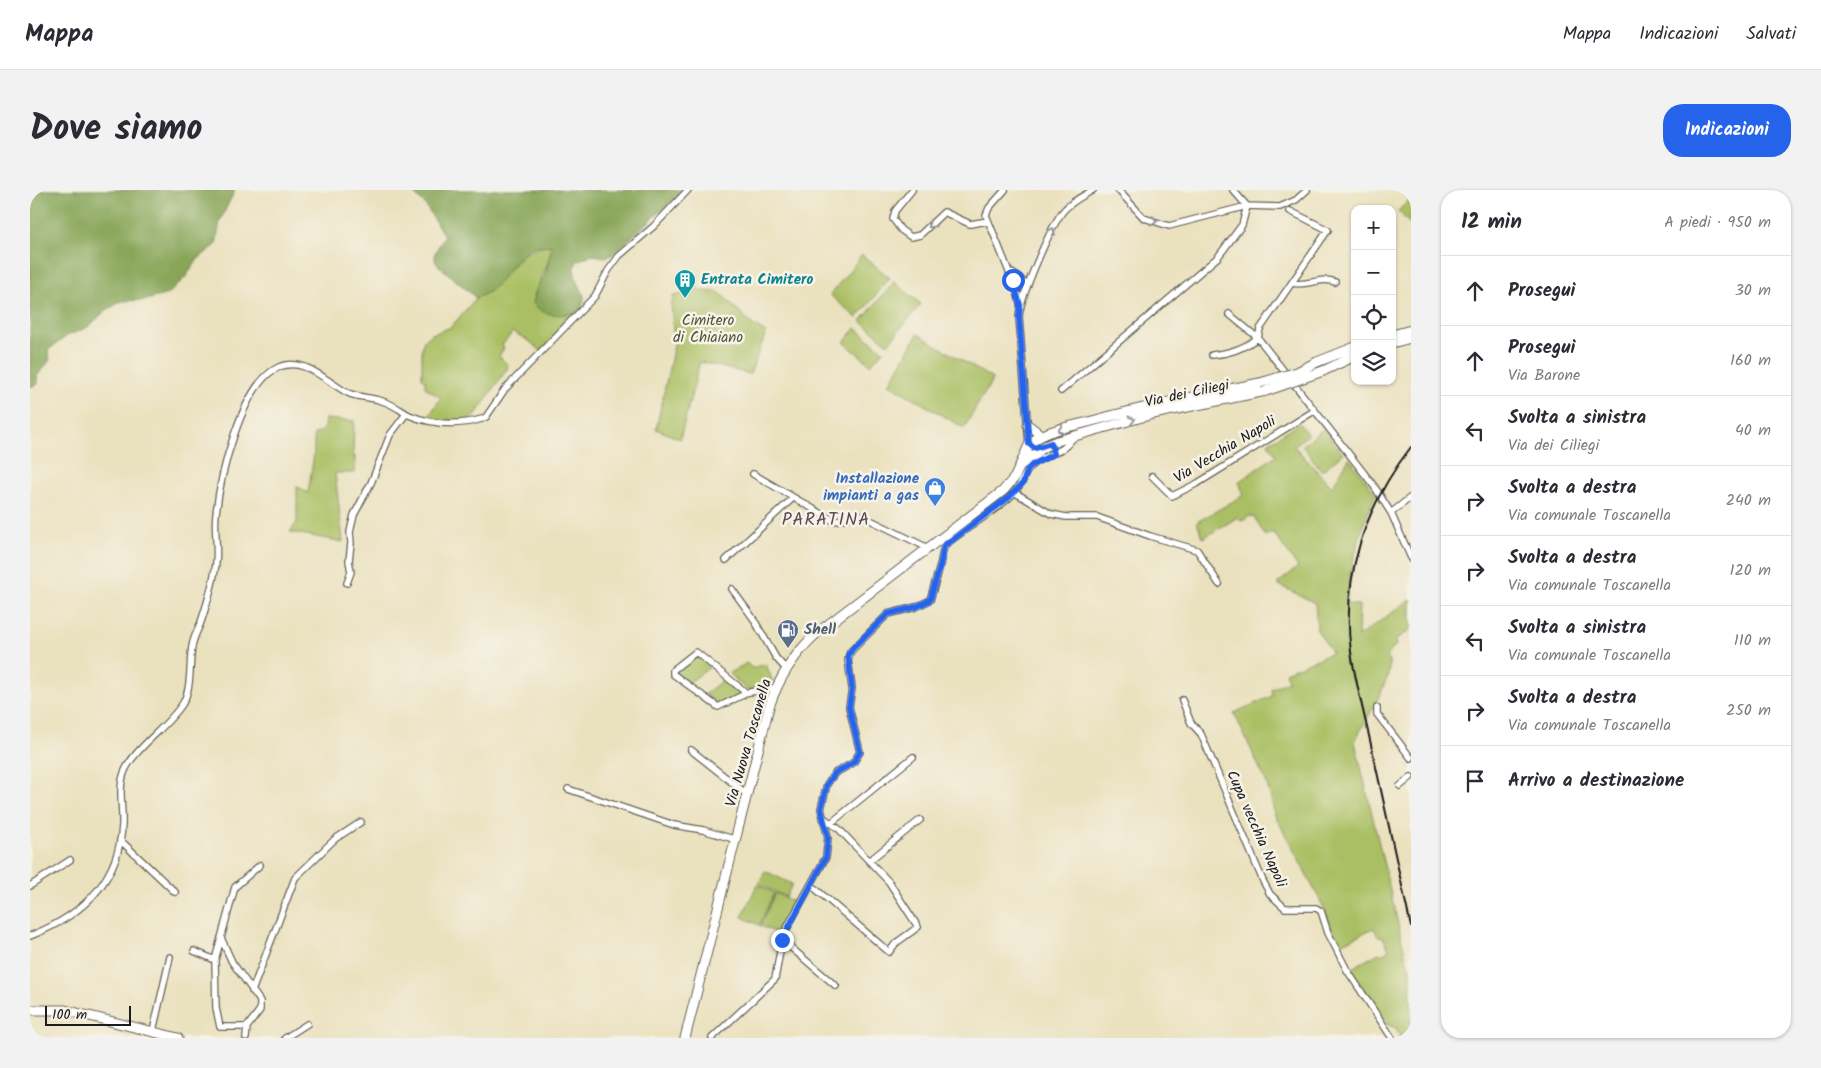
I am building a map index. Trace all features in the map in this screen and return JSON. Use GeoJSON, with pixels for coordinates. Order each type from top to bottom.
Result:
{"type":"FeatureCollection","features":[{"type":"Feature","properties":{"kind":"main road"},"geometry":{"type":"LineString","coordinates":[[1396,334],[1411,330]]}},
{"type":"Feature","properties":{"kind":"main road"},"geometry":{"type":"LineString","coordinates":[[1396,343],[1411,338]]}},
{"type":"Feature","properties":{"kind":"main road","name":"Via dei Ciliegi"},"geometry":{"type":"LineString","coordinates":[[1029,444],[1041,435],[1151,406],[1260,383],[1297,372],[1351,349]]}},
{"type":"Feature","properties":{"kind":"main road","name":"Via dei Ciliegi"},"geometry":{"type":"LineString","coordinates":[[1027,460],[1048,444],[1153,414],[1266,391],[1351,358]]}},
{"type":"Feature","properties":{"kind":"main road"},"geometry":{"type":"LineString","coordinates":[[1028,425],[1041,435]]}},
{"type":"Feature","properties":{"kind":"main road"},"geometry":{"type":"LineString","coordinates":[[1029,444],[1036,448],[1048,444]]}},
{"type":"Feature","properties":{"kind":"main road","name":"Via Nuova Toscanella"},"geometry":{"type":"LineString","coordinates":[[1020,469],[1029,444]]}},
{"type":"Feature","properties":{"kind":"main road","name":"Via Nuova Toscanella"},"geometry":{"type":"LineString","coordinates":[[685,1038],[775,688],[786,669],[798,651],[817,633],[1003,491],[1027,460]]}},
{"type":"Feature","properties":{"kind":"main road"},"geometry":{"type":"LineString","coordinates":[[30,1010],[65,1010],[178,1038]]}},
{"type":"Feature","properties":{"kind":"street"},"geometry":{"type":"LineString","coordinates":[[30,936],[73,913],[94,897],[109,876],[120,840],[122,826],[122,780],[125,770],[131,760],[178,710],[186,696],[192,646],[201,622],[216,564],[215,516],[222,479],[250,396],[268,374],[279,367],[293,365],[313,371],[348,393],[381,400],[397,406],[406,414],[438,424],[472,421],[486,417],[505,389],[595,296],[608,270],[619,256],[654,226],[688,190]]}},
{"type":"Feature","properties":{"kind":"street"},"geometry":{"type":"LineString","coordinates":[[912,190],[897,207],[893,217],[894,223],[909,236],[915,237],[922,234],[944,212],[970,224],[988,221]]}},
{"type":"Feature","properties":{"kind":"street"},"geometry":{"type":"LineString","coordinates":[[1005,190],[988,209],[988,221],[1010,272],[1020,305]]}},
{"type":"Feature","properties":{"kind":"street"},"geometry":{"type":"LineString","coordinates":[[1029,444],[1019,317],[1020,305],[1026,286],[1060,214],[1072,203],[1093,190]]}},
{"type":"Feature","properties":{"kind":"street"},"geometry":{"type":"LineString","coordinates":[[1118,190],[1144,218],[1169,226],[1247,206],[1280,208],[1296,200],[1308,190]]}},
{"type":"Feature","properties":{"kind":"street"},"geometry":{"type":"LineString","coordinates":[[1233,190],[1247,206]]}},
{"type":"Feature","properties":{"kind":"street"},"geometry":{"type":"LineString","coordinates":[[1061,391],[1218,257],[1242,225],[1247,206]]}},
{"type":"Feature","properties":{"kind":"street"},"geometry":{"type":"LineString","coordinates":[[1212,355],[1229,354],[1242,349],[1258,338],[1260,329],[1328,230],[1290,211]]}},
{"type":"Feature","properties":{"kind":"street"},"geometry":{"type":"LineString","coordinates":[[1010,272],[1020,278],[1026,286]]}},
{"type":"Feature","properties":{"kind":"street"},"geometry":{"type":"LineString","coordinates":[[1020,278],[1032,275]]}},
{"type":"Feature","properties":{"kind":"street"},"geometry":{"type":"LineString","coordinates":[[1292,283],[1301,286],[1328,279],[1335,282]]}},
{"type":"Feature","properties":{"kind":"street"},"geometry":{"type":"LineString","coordinates":[[1013,280],[1022,287],[1026,286]]}},
{"type":"Feature","properties":{"kind":"street"},"geometry":{"type":"LineString","coordinates":[[1230,314],[1258,338],[1374,486],[1391,513],[1411,558]]}},
{"type":"Feature","properties":{"kind":"street","name":"Via Vecchia Napoli"},"geometry":{"type":"LineString","coordinates":[[1152,476],[1172,496],[1198,483],[1314,411]]}},
{"type":"Feature","properties":{"kind":"street"},"geometry":{"type":"LineString","coordinates":[[347,583],[351,572],[349,561],[350,532],[354,514],[371,484],[390,435],[406,414]]}},
{"type":"Feature","properties":{"kind":"street"},"geometry":{"type":"LineString","coordinates":[[712,1038],[775,979],[782,940],[826,857],[828,837],[821,809],[827,784],[835,773],[853,763],[860,752],[849,707],[852,688],[848,655],[888,614],[916,607],[930,600],[944,546],[1014,492],[1023,483],[1028,469],[1039,460],[1068,446],[1074,436]]}},
{"type":"Feature","properties":{"kind":"street"},"geometry":{"type":"LineString","coordinates":[[1048,444],[1054,454]]}},
{"type":"Feature","properties":{"kind":"street"},"geometry":{"type":"LineString","coordinates":[[753,474],[834,522],[860,515],[928,548]]}},
{"type":"Feature","properties":{"kind":"street"},"geometry":{"type":"LineString","coordinates":[[1014,492],[1051,514],[1066,517],[1097,517],[1197,550],[1219,584]]}},
{"type":"Feature","properties":{"kind":"street"},"geometry":{"type":"LineString","coordinates":[[1391,513],[1411,497]]}},
{"type":"Feature","properties":{"kind":"street"},"geometry":{"type":"LineString","coordinates":[[726,560],[793,498]]}},
{"type":"Feature","properties":{"kind":"street"},"geometry":{"type":"LineString","coordinates":[[732,589],[753,618],[776,658],[786,669]]}},
{"type":"Feature","properties":{"kind":"street"},"geometry":{"type":"LineString","coordinates":[[744,693],[696,652],[673,672],[718,707],[744,693],[775,688]]}},
{"type":"Feature","properties":{"kind":"street","name":"Cupa vecchia Napoli"},"geometry":{"type":"LineString","coordinates":[[1182,700],[1191,723],[1201,734],[1242,834],[1270,894],[1285,908],[1316,908],[1321,911],[1328,933],[1347,970],[1392,1038]]}},
{"type":"Feature","properties":{"kind":"street"},"geometry":{"type":"LineString","coordinates":[[1377,708],[1377,714],[1411,758]]}},
{"type":"Feature","properties":{"kind":"street"},"geometry":{"type":"LineString","coordinates":[[691,750],[748,795]]}},
{"type":"Feature","properties":{"kind":"street"},"geometry":{"type":"LineString","coordinates":[[831,823],[913,757]]}},
{"type":"Feature","properties":{"kind":"street"},"geometry":{"type":"LineString","coordinates":[[1400,786],[1411,777]]}},
{"type":"Feature","properties":{"kind":"street"},"geometry":{"type":"LineString","coordinates":[[568,789],[674,826],[703,830],[736,840]]}},
{"type":"Feature","properties":{"kind":"street"},"geometry":{"type":"LineString","coordinates":[[811,885],[889,952],[896,943],[918,927],[889,882],[824,818]]}},
{"type":"Feature","properties":{"kind":"street"},"geometry":{"type":"LineString","coordinates":[[869,861],[920,820]]}},
{"type":"Feature","properties":{"kind":"street"},"geometry":{"type":"LineString","coordinates":[[252,991],[295,878],[335,838],[361,822]]}},
{"type":"Feature","properties":{"kind":"street"},"geometry":{"type":"LineString","coordinates":[[120,840],[176,892]]}},
{"type":"Feature","properties":{"kind":"street"},"geometry":{"type":"LineString","coordinates":[[30,886],[70,860]]}},
{"type":"Feature","properties":{"kind":"street"},"geometry":{"type":"LineString","coordinates":[[247,1027],[220,1027],[216,1008],[215,960],[235,887],[260,865]]}},
{"type":"Feature","properties":{"kind":"street"},"geometry":{"type":"LineString","coordinates":[[222,938],[232,962],[258,998],[261,1007],[255,1019],[247,1027],[246,1038]]}},
{"type":"Feature","properties":{"kind":"street"},"geometry":{"type":"LineString","coordinates":[[782,940],[836,986]]}},
{"type":"Feature","properties":{"kind":"street"},"geometry":{"type":"LineString","coordinates":[[194,950],[215,960]]}},
{"type":"Feature","properties":{"kind":"street"},"geometry":{"type":"LineString","coordinates":[[153,1031],[170,957]]}},
{"type":"Feature","properties":{"kind":"street"},"geometry":{"type":"LineString","coordinates":[[285,1038],[307,1024]]}},
{"type":"Feature","properties":{"kind":"green space"},"geometry":{"type":"Polygon","coordinates":[[[30,190],[235,190],[220,221],[216,245],[198,259],[185,278],[168,294],[146,300],[122,301],[105,311],[88,327],[67,336],[48,350],[50,360],[37,376],[38,384],[30,387],[30,190]]]}},
{"type":"Feature","properties":{"kind":"green space"},"geometry":{"type":"Polygon","coordinates":[[[411,190],[684,190],[613,254],[606,257],[591,255],[577,261],[575,276],[583,292],[583,304],[578,312],[559,315],[542,311],[533,303],[537,288],[545,275],[552,246],[531,248],[516,261],[497,285],[476,298],[436,263],[434,255],[444,236],[426,206],[411,190]]]}},
{"type":"Feature","properties":{"kind":"green space"},"geometry":{"type":"Polygon","coordinates":[[[1401,190],[1411,190],[1411,225],[1398,211],[1410,199],[1401,190]]]}},
{"type":"Feature","properties":{"kind":"green space"},"geometry":{"type":"Polygon","coordinates":[[[543,245],[552,246],[551,253],[534,295],[544,306],[557,314],[578,312],[541,351],[529,341],[513,332],[502,345],[504,348],[499,356],[508,365],[507,369],[474,417],[451,421],[427,419],[441,398],[425,387],[425,380],[422,378],[422,347],[424,340],[430,335],[451,327],[476,298],[491,290],[522,255],[543,245]]]}},
{"type":"Feature","properties":{"kind":"green space"},"geometry":{"type":"Polygon","coordinates":[[[862,255],[890,278],[857,318],[830,295],[862,255]]]}},
{"type":"Feature","properties":{"kind":"green space","name":"Cimitero di Chiaiano"},"geometry":{"type":"Polygon","coordinates":[[[684,276],[701,291],[719,292],[753,325],[766,333],[750,374],[700,362],[680,439],[656,429],[674,345],[671,302],[674,301],[673,296],[687,293],[684,276]]]}},
{"type":"Feature","properties":{"kind":"green space"},"geometry":{"type":"Polygon","coordinates":[[[894,282],[921,304],[888,344],[861,321],[894,282]]]}},
{"type":"Feature","properties":{"kind":"green space"},"geometry":{"type":"Polygon","coordinates":[[[856,328],[883,351],[871,365],[844,342],[856,328]]]}},
{"type":"Feature","properties":{"kind":"green space"},"geometry":{"type":"Polygon","coordinates":[[[918,334],[993,379],[964,428],[889,384],[918,334]]]}},
{"type":"Feature","properties":{"kind":"green space"},"geometry":{"type":"Polygon","coordinates":[[[325,419],[354,421],[353,456],[355,456],[355,473],[335,473],[343,542],[290,532],[297,522],[297,486],[308,493],[314,454],[314,434],[323,429],[325,419]]]}},
{"type":"Feature","properties":{"kind":"green space"},"geometry":{"type":"Polygon","coordinates":[[[1299,423],[1308,435],[1294,446],[1332,487],[1349,458],[1376,494],[1356,548],[1346,604],[1359,605],[1358,637],[1411,599],[1411,629],[1395,641],[1397,643],[1387,657],[1389,664],[1388,674],[1384,686],[1355,742],[1406,958],[1411,972],[1411,1038],[1398,1037],[1400,1035],[1396,1028],[1388,1025],[1350,969],[1379,953],[1382,955],[1389,949],[1382,936],[1378,937],[1374,928],[1338,945],[1323,906],[1275,815],[1267,784],[1234,713],[1272,696],[1271,689],[1288,681],[1285,672],[1332,653],[1317,630],[1315,603],[1277,584],[1298,567],[1273,532],[1265,536],[1255,518],[1250,516],[1242,521],[1238,517],[1203,538],[1197,522],[1244,495],[1239,482],[1276,455],[1268,443],[1299,423]]]}},
{"type":"Feature","properties":{"kind":"green space"},"geometry":{"type":"Polygon","coordinates":[[[1323,429],[1343,453],[1322,471],[1302,446],[1323,429]]]}},
{"type":"Feature","properties":{"kind":"green space"},"geometry":{"type":"Polygon","coordinates":[[[697,655],[710,667],[688,683],[675,672],[697,655]]]}},
{"type":"Feature","properties":{"kind":"green space"},"geometry":{"type":"Polygon","coordinates":[[[747,663],[752,668],[766,664],[773,682],[771,686],[747,690],[729,673],[747,663]]]}},
{"type":"Feature","properties":{"kind":"green space"},"geometry":{"type":"Polygon","coordinates":[[[724,679],[741,694],[720,705],[705,694],[724,679]]]}},
{"type":"Feature","properties":{"kind":"green space"},"geometry":{"type":"Polygon","coordinates":[[[765,871],[792,884],[786,897],[759,884],[765,871]]]}},
{"type":"Feature","properties":{"kind":"green space"},"geometry":{"type":"Polygon","coordinates":[[[757,885],[774,893],[759,925],[742,917],[757,885]]]}},
{"type":"Feature","properties":{"kind":"green space"},"geometry":{"type":"Polygon","coordinates":[[[775,893],[794,902],[779,934],[760,926],[775,893]]]}},
{"type":"Feature","properties":{"kind":"railway"},"geometry":{"type":"LineString","coordinates":[[1411,447],[1381,493],[1369,518],[1353,570],[1349,624],[1355,677],[1411,927]]}},
{"type":"Feature","properties":{"kind":"place","name":"Entrata Cimitero"},"geometry":{"type":"Point","coordinates":[685,299]}},
{"type":"Feature","properties":{"kind":"place","name":"Installazione impianti a gas"},"geometry":{"type":"Point","coordinates":[935,507]}},
{"type":"Feature","properties":{"kind":"place","name":"Shell"},"geometry":{"type":"Point","coordinates":[788,649]}},
{"type":"Feature","properties":{"kind":"district","name":"PARATINA"},"geometry":{"type":"Point","coordinates":[826,520]}},
{"type":"Feature","properties":{"kind":"route"},"geometry":{"type":"LineString","coordinates":[[782,940],[826,857],[828,837],[821,809],[827,784],[835,773],[853,763],[860,752],[850,716],[849,700],[852,688],[848,655],[888,614],[893,611],[916,607],[930,600],[944,546],[984,514],[1008,498],[1023,483],[1028,469],[1032,465],[1054,454],[1054,448],[1051,443],[1036,448],[1029,444],[1019,317],[1020,305],[1013,280]]}}]}
